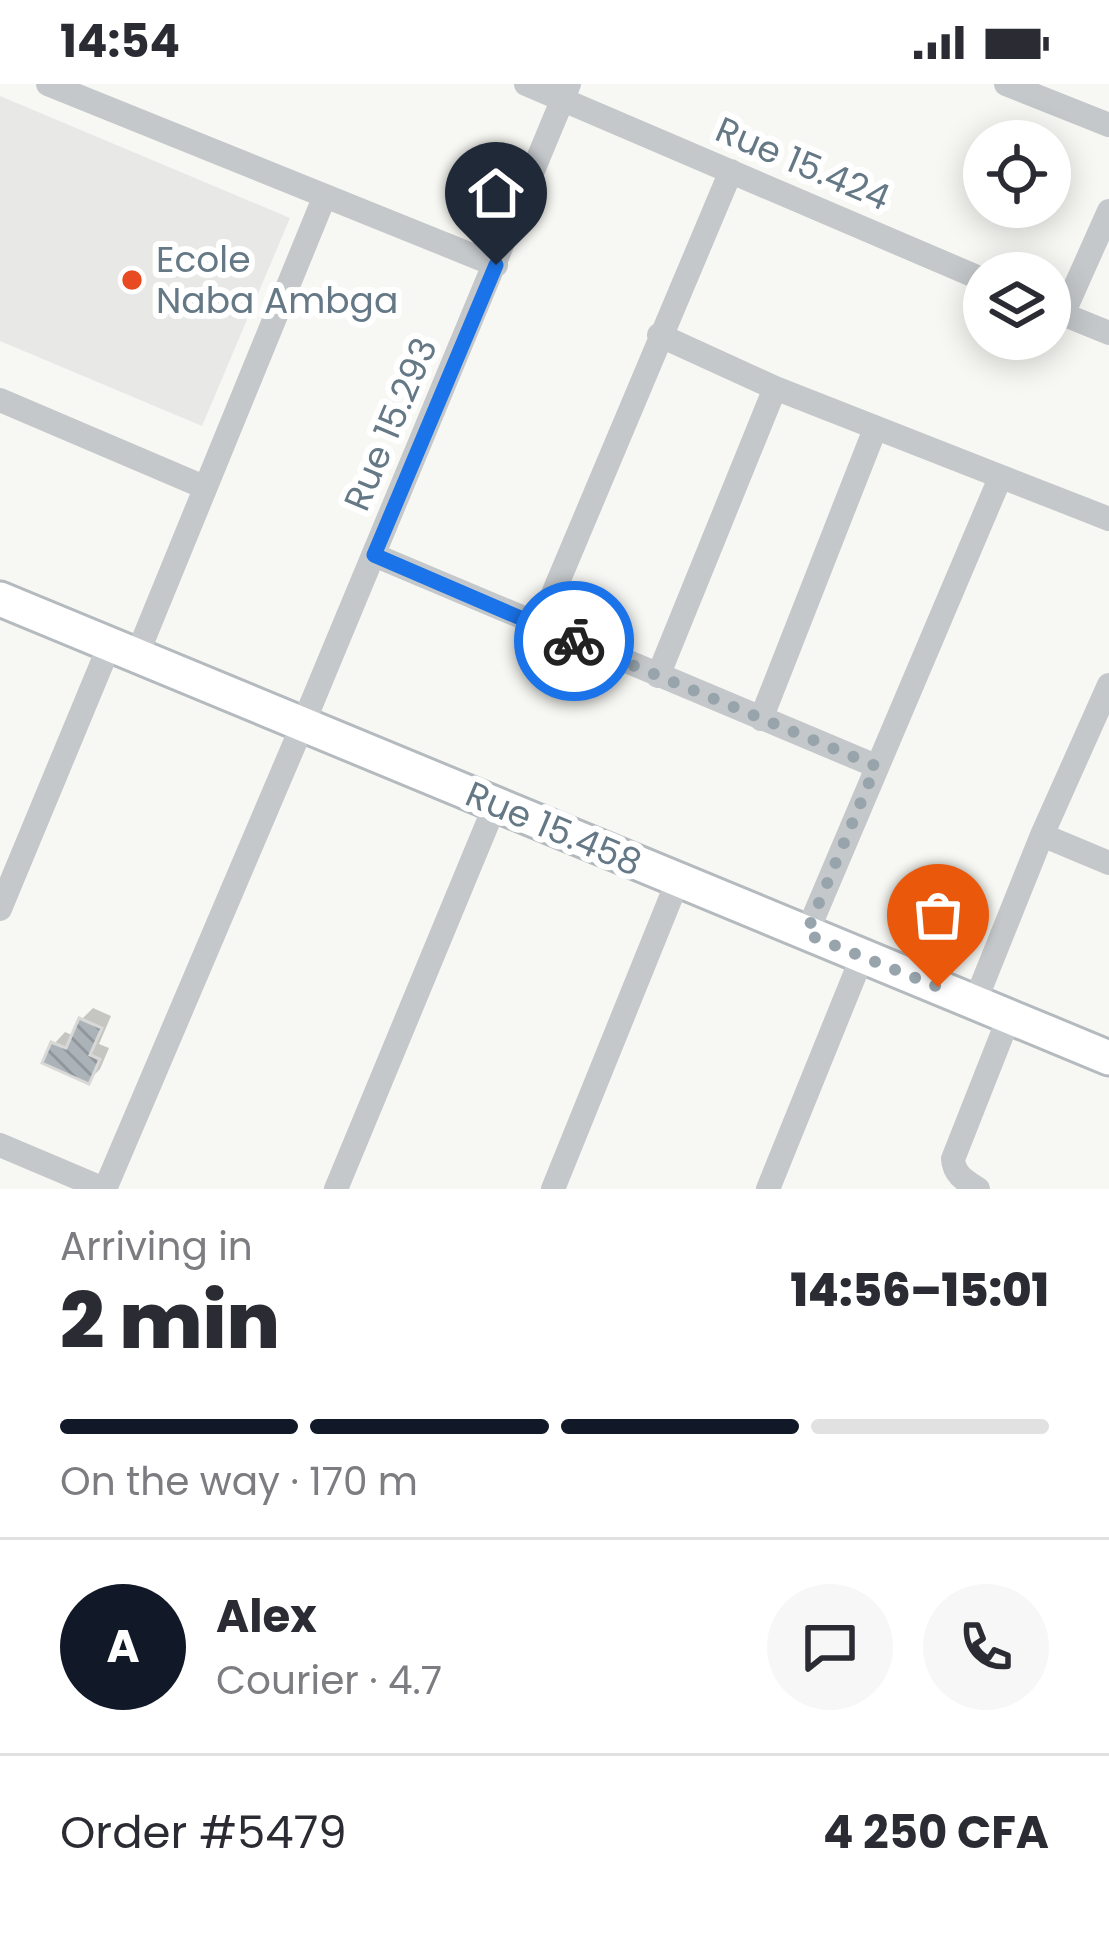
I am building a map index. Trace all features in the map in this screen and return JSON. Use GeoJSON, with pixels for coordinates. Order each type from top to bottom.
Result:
{"type":"FeatureCollection","features":[{"type":"Feature","properties":{"kind":"main road","name":"Rue 15.458"},"geometry":{"type":"LineString","coordinates":[[0,598],[1109,1058]]}},
{"type":"Feature","properties":{"kind":"street"},"geometry":{"type":"LineString","coordinates":[[48,84],[496,265]]}},
{"type":"Feature","properties":{"kind":"street","name":"Rue 15.424"},"geometry":{"type":"LineString","coordinates":[[526,84],[566,92],[731,171],[963,271]]}},
{"type":"Feature","properties":{"kind":"street"},"geometry":{"type":"LineString","coordinates":[[1017,86],[1109,125]]}},
{"type":"Feature","properties":{"kind":"street","name":"Rue 15.293"},"geometry":{"type":"LineString","coordinates":[[104,1189],[566,92]]}},
{"type":"Feature","properties":{"kind":"street"},"geometry":{"type":"LineString","coordinates":[[539,627],[731,171]]}},
{"type":"Feature","properties":{"kind":"street"},"geometry":{"type":"LineString","coordinates":[[0,910],[204,487],[324,198]]}},
{"type":"Feature","properties":{"kind":"street"},"geometry":{"type":"LineString","coordinates":[[1071,283],[1109,211]]}},
{"type":"Feature","properties":{"kind":"street"},"geometry":{"type":"LineString","coordinates":[[1071,317],[1109,333]]}},
{"type":"Feature","properties":{"kind":"street"},"geometry":{"type":"LineString","coordinates":[[659,335],[875,429],[1109,519]]}},
{"type":"Feature","properties":{"kind":"street"},"geometry":{"type":"LineString","coordinates":[[658,676],[775,388]]}},
{"type":"Feature","properties":{"kind":"street"},"geometry":{"type":"LineString","coordinates":[[0,400],[204,487]]}},
{"type":"Feature","properties":{"kind":"street"},"geometry":{"type":"LineString","coordinates":[[761,718],[875,429]]}},
{"type":"Feature","properties":{"kind":"street"},"geometry":{"type":"LineString","coordinates":[[806,934],[1000,478]]}},
{"type":"Feature","properties":{"kind":"street"},"geometry":{"type":"LineString","coordinates":[[374,555],[876,766]]}},
{"type":"Feature","properties":{"kind":"street"},"geometry":{"type":"LineString","coordinates":[[975,1002],[1109,685]]}},
{"type":"Feature","properties":{"kind":"street"},"geometry":{"type":"LineString","coordinates":[[336,1189],[496,803]]}},
{"type":"Feature","properties":{"kind":"street"},"geometry":{"type":"LineString","coordinates":[[1042,835],[1109,863]]}},
{"type":"Feature","properties":{"kind":"street"},"geometry":{"type":"LineString","coordinates":[[553,1189],[678,880]]}},
{"type":"Feature","properties":{"kind":"street"},"geometry":{"type":"LineString","coordinates":[[768,1189],[862,958]]}},
{"type":"Feature","properties":{"kind":"street"},"geometry":{"type":"LineString","coordinates":[[979,1189],[954,1169],[953,1159],[1010,1017]]}},
{"type":"Feature","properties":{"kind":"street"},"geometry":{"type":"LineString","coordinates":[[0,1145],[104,1189]]}},
{"type":"Feature","properties":{"kind":"shaded area","name":"Ecole Naba Ambga"},"geometry":{"type":"Polygon","coordinates":[[[0,96],[290,218],[202,426],[0,341],[0,96]]]}},
{"type":"Feature","properties":{"kind":"building"},"geometry":{"type":"Polygon","coordinates":[[[79,1018],[102,1028],[90,1055],[100,1059],[89,1084],[42,1063],[51,1042],[66,1048],[79,1018]]]}},
{"type":"Feature","properties":{"kind":"way so far"},"geometry":{"type":"LineString","coordinates":[[574,641],[876,766],[806,934],[938,987]]}},
{"type":"Feature","properties":{"kind":"place","name":"Ecole Naba Ambga"},"geometry":{"type":"Point","coordinates":[132,280]}},
{"type":"Feature","properties":{"kind":"route"},"geometry":{"type":"LineString","coordinates":[[496,265],[374,555],[574,641]]}}]}
